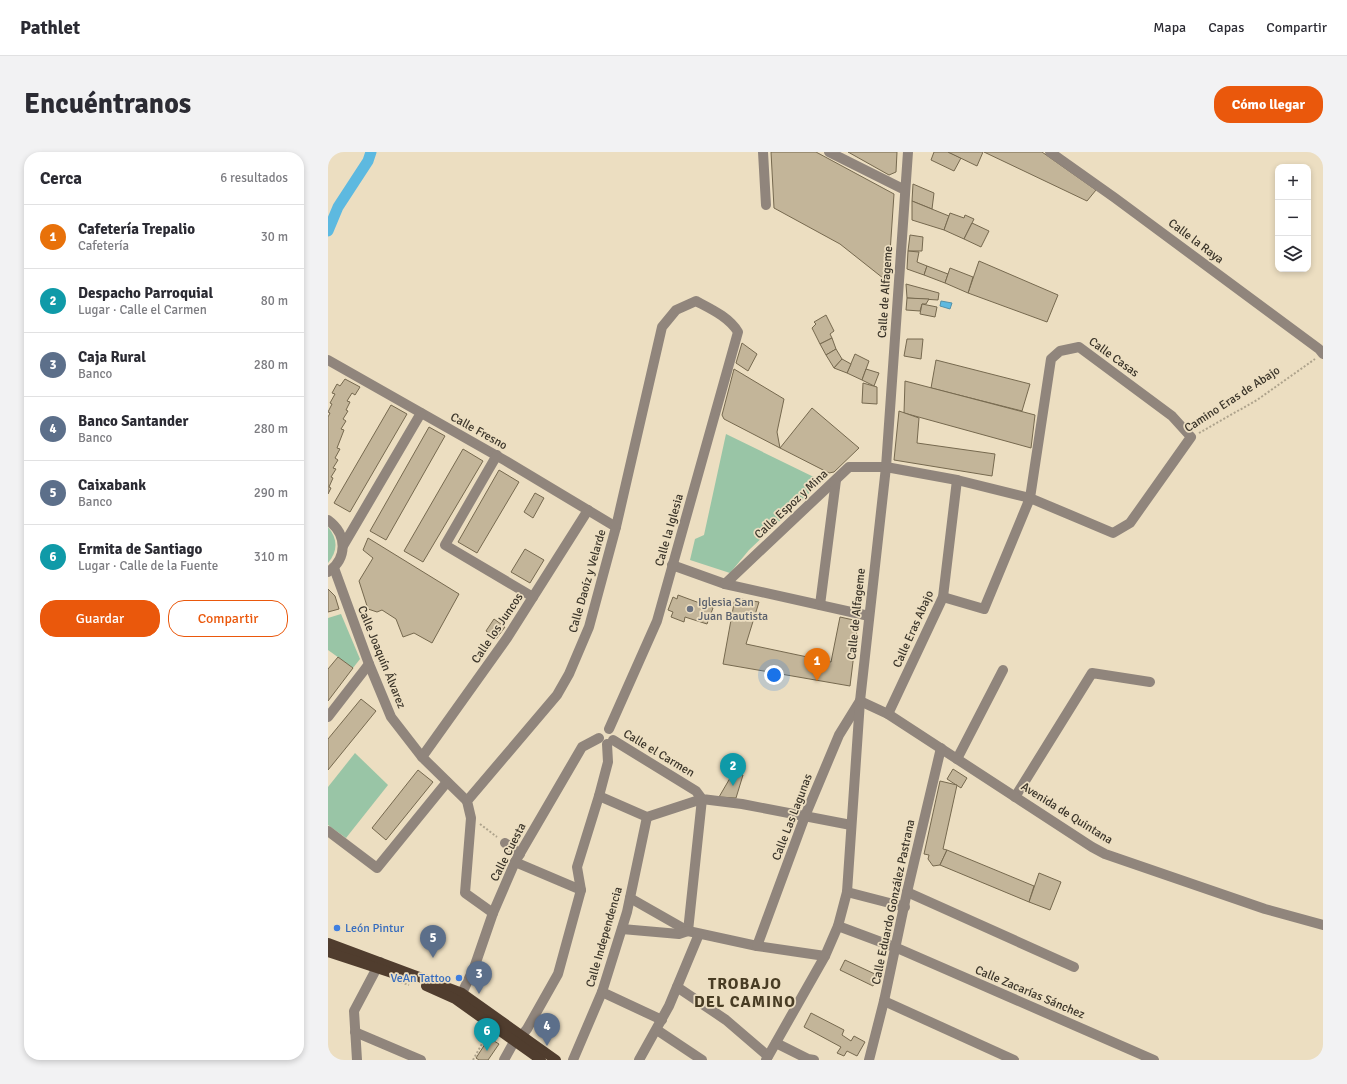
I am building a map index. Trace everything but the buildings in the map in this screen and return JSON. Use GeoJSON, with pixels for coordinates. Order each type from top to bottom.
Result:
{"type":"FeatureCollection","features":[{"type":"Feature","properties":{"kind":"main road"},"geometry":{"type":"LineString","coordinates":[[328,943],[378,965],[415,984],[455,999],[556,1060]]}},
{"type":"Feature","properties":{"kind":"main road"},"geometry":{"type":"LineString","coordinates":[[328,952],[378,965],[462,993],[519,1038],[541,1060]]}},
{"type":"Feature","properties":{"kind":"main road"},"geometry":{"type":"LineString","coordinates":[[415,984],[432,985],[455,994],[462,993]]}},
{"type":"Feature","properties":{"kind":"street"},"geometry":{"type":"LineString","coordinates":[[764,152],[766,205]]}},
{"type":"Feature","properties":{"kind":"street"},"geometry":{"type":"LineString","coordinates":[[829,152],[905,190]]}},
{"type":"Feature","properties":{"kind":"street","name":"Calle de Alfageme"},"geometry":{"type":"LineString","coordinates":[[767,1058],[825,956],[838,926],[847,892],[860,701],[886,467],[908,152]]}},
{"type":"Feature","properties":{"kind":"street","name":"Calle la Raya"},"geometry":{"type":"LineString","coordinates":[[1050,152],[1115,198],[1312,344],[1323,354]]}},
{"type":"Feature","properties":{"kind":"street","name":"Calle Daoíz y Velarde"},"geometry":{"type":"LineString","coordinates":[[466,801],[557,695],[569,674],[590,627],[616,527],[662,327],[676,310],[696,301],[717,312],[734,326],[738,332]]}},
{"type":"Feature","properties":{"kind":"street","name":"Calle la Iglesia"},"geometry":{"type":"LineString","coordinates":[[606,741],[613,732],[609,729],[657,620],[738,332]]}},
{"type":"Feature","properties":{"kind":"street","name":"Calle Casas"},"geometry":{"type":"LineString","coordinates":[[943,597],[984,609],[1030,498],[1051,359],[1060,350],[1078,347],[1172,416],[1191,437]]}},
{"type":"Feature","properties":{"kind":"street","name":"Calle Fresno"},"geometry":{"type":"LineString","coordinates":[[328,360],[496,455],[616,527]]}},
{"type":"Feature","properties":{"kind":"street"},"geometry":{"type":"LineString","coordinates":[[343,546],[421,413]]}},
{"type":"Feature","properties":{"kind":"street","name":"Camino Eras de Abajo"},"geometry":{"type":"LineString","coordinates":[[1030,498],[1113,533],[1130,523],[1191,437]]}},
{"type":"Feature","properties":{"kind":"street"},"geometry":{"type":"LineString","coordinates":[[496,455],[445,545],[533,597]]}},
{"type":"Feature","properties":{"kind":"street","name":"Calle Espoz y Mina"},"geometry":{"type":"LineString","coordinates":[[725,584],[849,467],[886,467],[957,480],[1030,498]]}},
{"type":"Feature","properties":{"kind":"street"},"geometry":{"type":"LineString","coordinates":[[820,605],[836,480]]}},
{"type":"Feature","properties":{"kind":"street","name":"Calle Eras Abajo"},"geometry":{"type":"LineString","coordinates":[[888,714],[943,597],[957,480]]}},
{"type":"Feature","properties":{"kind":"street","name":"Calle los Juncos"},"geometry":{"type":"LineString","coordinates":[[422,757],[507,638],[588,510]]}},
{"type":"Feature","properties":{"kind":"street"},"geometry":{"type":"LineString","coordinates":[[328,520],[335,525],[341,535],[343,546],[341,558],[331,570]]}},
{"type":"Feature","properties":{"kind":"street"},"geometry":{"type":"LineString","coordinates":[[672,565],[725,584],[869,616]]}},
{"type":"Feature","properties":{"kind":"street","name":"Calle Joaquín Álvarez"},"geometry":{"type":"LineString","coordinates":[[331,570],[392,717],[422,757],[466,801]]}},
{"type":"Feature","properties":{"kind":"street"},"geometry":{"type":"LineString","coordinates":[[328,717],[369,664]]}},
{"type":"Feature","properties":{"kind":"street"},"geometry":{"type":"LineString","coordinates":[[957,759],[1004,670]]}},
{"type":"Feature","properties":{"kind":"street"},"geometry":{"type":"LineString","coordinates":[[1015,797],[1092,674],[1150,682]]}},
{"type":"Feature","properties":{"kind":"street","name":"Avenida de Quintana"},"geometry":{"type":"LineString","coordinates":[[860,701],[888,714],[1105,854],[1264,909],[1323,925]]}},
{"type":"Feature","properties":{"kind":"street","name":"Calle Las Lagunas"},"geometry":{"type":"LineString","coordinates":[[757,946],[805,816],[839,734],[860,701]]}},
{"type":"Feature","properties":{"kind":"street"},"geometry":{"type":"LineString","coordinates":[[566,884],[577,867],[600,796],[608,762],[606,741]]}},
{"type":"Feature","properties":{"kind":"street","name":"Calle el Carmen"},"geometry":{"type":"LineString","coordinates":[[606,741],[696,791],[702,799]]}},
{"type":"Feature","properties":{"kind":"street","name":"Calle Cuesta"},"geometry":{"type":"LineString","coordinates":[[462,993],[474,968],[493,913],[517,858],[582,747],[606,741]]}},
{"type":"Feature","properties":{"kind":"street","name":"Calle Eduardo González Pastrana"},"geometry":{"type":"LineString","coordinates":[[869,1060],[884,1001],[907,892],[941,748]]}},
{"type":"Feature","properties":{"kind":"street"},"geometry":{"type":"LineString","coordinates":[[328,831],[377,868],[447,782]]}},
{"type":"Feature","properties":{"kind":"street"},"geometry":{"type":"LineString","coordinates":[[600,796],[647,817],[702,799],[852,825]]}},
{"type":"Feature","properties":{"kind":"street"},"geometry":{"type":"LineString","coordinates":[[688,931],[702,799]]}},
{"type":"Feature","properties":{"kind":"street"},"geometry":{"type":"LineString","coordinates":[[466,801],[471,818],[465,893],[493,913]]}},
{"type":"Feature","properties":{"kind":"street","name":"Calle Independencia"},"geometry":{"type":"LineString","coordinates":[[573,1060],[602,992],[622,929],[647,817]]}},
{"type":"Feature","properties":{"kind":"street"},"geometry":{"type":"LineString","coordinates":[[505,842],[517,858],[566,884],[581,890]]}},
{"type":"Feature","properties":{"kind":"street"},"geometry":{"type":"LineString","coordinates":[[504,1060],[558,974],[581,890],[577,867]]}},
{"type":"Feature","properties":{"kind":"street"},"geometry":{"type":"LineString","coordinates":[[847,892],[905,907]]}},
{"type":"Feature","properties":{"kind":"street"},"geometry":{"type":"LineString","coordinates":[[907,892],[1074,967]]}},
{"type":"Feature","properties":{"kind":"street"},"geometry":{"type":"LineString","coordinates":[[630,898],[688,931],[757,946],[825,956]]}},
{"type":"Feature","properties":{"kind":"street","name":"Calle Zacarías Sánchez"},"geometry":{"type":"LineString","coordinates":[[838,926],[896,948],[1154,1060]]}},
{"type":"Feature","properties":{"kind":"street"},"geometry":{"type":"LineString","coordinates":[[622,929],[679,934],[688,931]]}},
{"type":"Feature","properties":{"kind":"street"},"geometry":{"type":"LineString","coordinates":[[639,1060],[662,1020],[699,934]]}},
{"type":"Feature","properties":{"kind":"street"},"geometry":{"type":"LineString","coordinates":[[357,1060],[354,1012],[378,965]]}},
{"type":"Feature","properties":{"kind":"street"},"geometry":{"type":"LineString","coordinates":[[677,987],[726,1020],[767,1058]]}},
{"type":"Feature","properties":{"kind":"street"},"geometry":{"type":"LineString","coordinates":[[602,992],[662,1020]]}},
{"type":"Feature","properties":{"kind":"street"},"geometry":{"type":"LineString","coordinates":[[884,1001],[1014,1060]]}},
{"type":"Feature","properties":{"kind":"street"},"geometry":{"type":"LineString","coordinates":[[657,1030],[702,1060]]}},
{"type":"Feature","properties":{"kind":"street"},"geometry":{"type":"LineString","coordinates":[[355,1032],[403,1056],[421,1060]]}},
{"type":"Feature","properties":{"kind":"street"},"geometry":{"type":"LineString","coordinates":[[776,1042],[809,1060]]}},
{"type":"Feature","properties":{"kind":"path","name":"Camino Eras de Abajo"},"geometry":{"type":"LineString","coordinates":[[1191,437],[1257,400],[1323,354]]}},
{"type":"Feature","properties":{"kind":"path"},"geometry":{"type":"LineString","coordinates":[[471,818],[505,842]]}},
{"type":"Feature","properties":{"kind":"path"},"geometry":{"type":"LineString","coordinates":[[394,980],[415,984]]}},
{"type":"Feature","properties":{"kind":"path"},"geometry":{"type":"LineString","coordinates":[[473,1060],[491,1027]]}},
{"type":"Feature","properties":{"kind":"green space"},"geometry":{"type":"Polygon","coordinates":[[[726,434],[822,481],[749,550],[730,573],[690,560],[695,539],[704,535],[726,434]]]}},
{"type":"Feature","properties":{"kind":"green space"},"geometry":{"type":"Polygon","coordinates":[[[328,527],[334,536],[336,545],[334,554],[328,563],[328,527]]]}},
{"type":"Feature","properties":{"kind":"green space"},"geometry":{"type":"Polygon","coordinates":[[[341,614],[360,659],[353,668],[328,650],[328,618],[341,614]]]}},
{"type":"Feature","properties":{"kind":"green space"},"geometry":{"type":"Polygon","coordinates":[[[355,753],[388,785],[346,838],[328,825],[328,787],[355,753]]]}},
{"type":"Feature","properties":{"kind":"water"},"geometry":{"type":"Polygon","coordinates":[[[941,301],[952,303],[950,309],[940,306],[941,301]]]}},
{"type":"Feature","properties":{"kind":"waterway"},"geometry":{"type":"LineString","coordinates":[[328,231],[338,207],[368,161],[371,152]]}},
{"type":"Feature","properties":{"kind":"place","name":"Iglesia San Juan Bautista"},"geometry":{"type":"Point","coordinates":[690,609]}},
{"type":"Feature","properties":{"kind":"place","name":"Cafetería Trepalio"},"geometry":{"type":"Point","coordinates":[817,681]}},
{"type":"Feature","properties":{"kind":"place","name":"Despacho Parroquial"},"geometry":{"type":"Point","coordinates":[733,786]}},
{"type":"Feature","properties":{"kind":"place","name":"León Pintur"},"geometry":{"type":"Point","coordinates":[337,928]}},
{"type":"Feature","properties":{"kind":"place","name":"Caixabank"},"geometry":{"type":"Point","coordinates":[433,958]}},
{"type":"Feature","properties":{"kind":"place","name":"VeAn Tattoo"},"geometry":{"type":"Point","coordinates":[459,978]}},
{"type":"Feature","properties":{"kind":"place","name":"Caja Rural"},"geometry":{"type":"Point","coordinates":[479,994]}},
{"type":"Feature","properties":{"kind":"place","name":"Banco Santander"},"geometry":{"type":"Point","coordinates":[547,1046]}},
{"type":"Feature","properties":{"kind":"place","name":"Ermita de Santiago"},"geometry":{"type":"Point","coordinates":[487,1051]}},
{"type":"Feature","properties":{"kind":"district","name":"TROBAJO DEL CAMINO"},"geometry":{"type":"Point","coordinates":[745,992]}}]}
